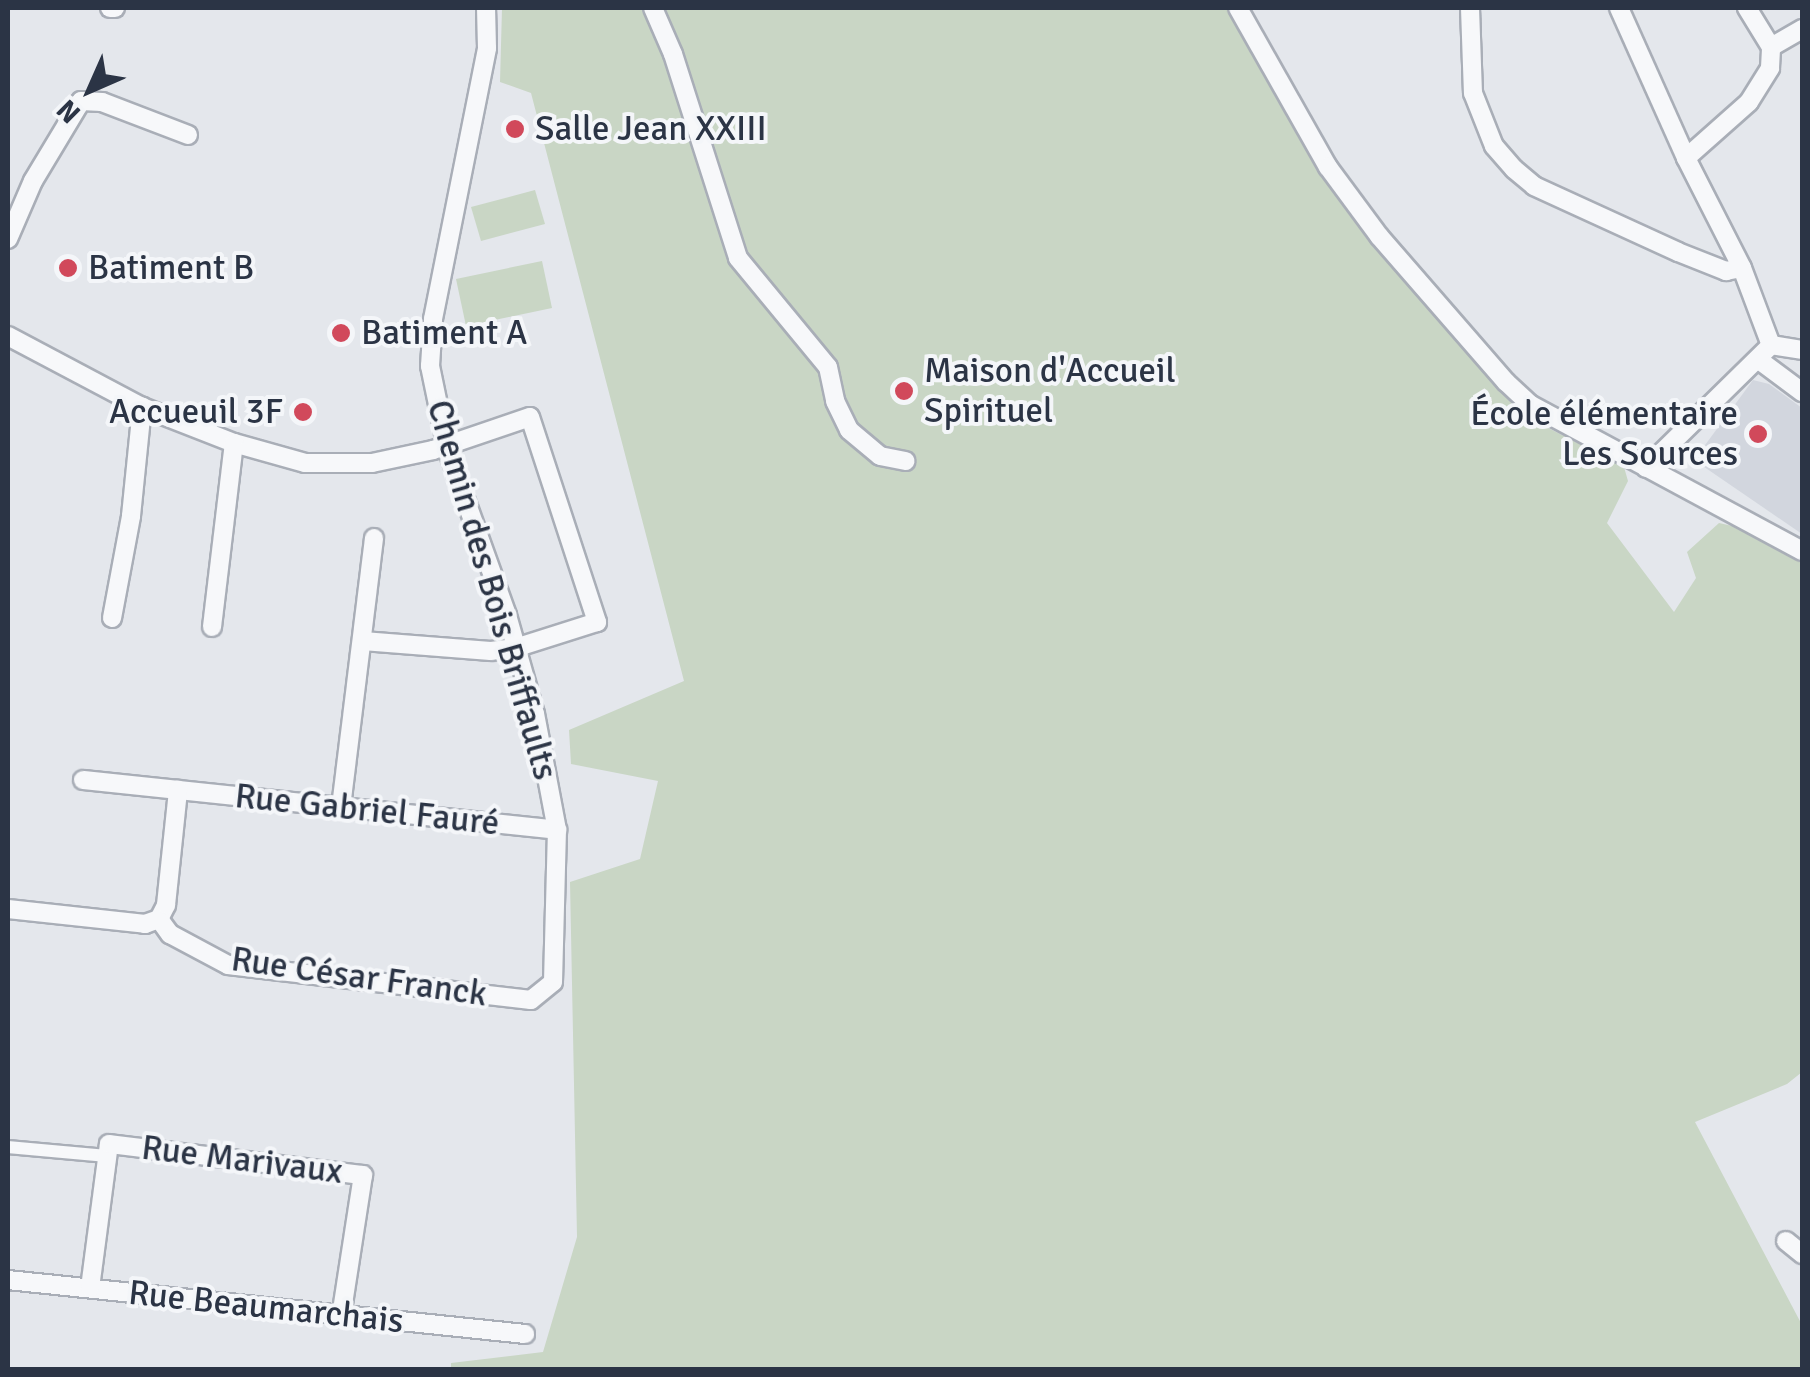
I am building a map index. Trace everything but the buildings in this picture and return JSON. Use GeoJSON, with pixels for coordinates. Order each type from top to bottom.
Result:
{"type":"FeatureCollection","features":[{"type":"Feature","properties":{"kind":"street","name":"Chemin des Bois Briffaults"},"geometry":{"type":"LineString","coordinates":[[486,8],[487,48],[433,318],[430,366],[447,448],[535,714],[557,830],[553,982],[543,994]]}},
{"type":"Feature","properties":{"kind":"street"},"geometry":{"type":"LineString","coordinates":[[653,8],[673,54],[738,258],[828,367],[835,401],[849,430],[880,456],[906,461]]}},
{"type":"Feature","properties":{"kind":"street"},"geometry":{"type":"LineString","coordinates":[[1238,8],[1328,167],[1380,236],[1506,382],[1531,405],[1802,551]]}},
{"type":"Feature","properties":{"kind":"street"},"geometry":{"type":"LineString","coordinates":[[1470,8],[1473,93],[1494,146],[1514,169],[1534,186],[1678,252],[1726,271],[1742,268]]}},
{"type":"Feature","properties":{"kind":"street"},"geometry":{"type":"LineString","coordinates":[[1618,8],[1686,158],[1742,268],[1771,345]]}},
{"type":"Feature","properties":{"kind":"street"},"geometry":{"type":"LineString","coordinates":[[1686,158],[1749,102],[1770,68],[1771,47],[1747,8]]}},
{"type":"Feature","properties":{"kind":"street"},"geometry":{"type":"LineString","coordinates":[[1771,47],[1802,28]]}},
{"type":"Feature","properties":{"kind":"street"},"geometry":{"type":"LineString","coordinates":[[8,239],[23,201],[81,101],[102,102],[188,135]]}},
{"type":"Feature","properties":{"kind":"street"},"geometry":{"type":"LineString","coordinates":[[8,336],[142,407],[234,443],[305,463],[372,463],[447,448],[530,417],[597,622],[514,648],[364,640]]}},
{"type":"Feature","properties":{"kind":"street"},"geometry":{"type":"LineString","coordinates":[[1646,468],[1771,345]]}},
{"type":"Feature","properties":{"kind":"street"},"geometry":{"type":"LineString","coordinates":[[1771,345],[1802,350]]}},
{"type":"Feature","properties":{"kind":"street"},"geometry":{"type":"LineString","coordinates":[[1759,360],[1802,392]]}},
{"type":"Feature","properties":{"kind":"street"},"geometry":{"type":"LineString","coordinates":[[112,618],[131,516],[142,407]]}},
{"type":"Feature","properties":{"kind":"street"},"geometry":{"type":"LineString","coordinates":[[212,627],[234,443]]}},
{"type":"Feature","properties":{"kind":"street"},"geometry":{"type":"LineString","coordinates":[[341,807],[374,538]]}},
{"type":"Feature","properties":{"kind":"street","name":"Rue Gabriel Fauré"},"geometry":{"type":"LineString","coordinates":[[83,780],[557,830]]}},
{"type":"Feature","properties":{"kind":"street"},"geometry":{"type":"LineString","coordinates":[[8,910],[145,924],[159,919],[166,905],[178,790]]}},
{"type":"Feature","properties":{"kind":"street","name":"Rue César Franck"},"geometry":{"type":"LineString","coordinates":[[159,919],[170,934],[228,966],[532,1000],[543,994]]}},
{"type":"Feature","properties":{"kind":"street","name":"Rue Marivaux"},"geometry":{"type":"LineString","coordinates":[[90,1288],[109,1144],[363,1175],[341,1317]]}},
{"type":"Feature","properties":{"kind":"street","name":"Rue Marivaux"},"geometry":{"type":"LineString","coordinates":[[8,1147],[108,1156]]}},
{"type":"Feature","properties":{"kind":"street"},"geometry":{"type":"LineString","coordinates":[[1786,1241],[1802,1254]]}},
{"type":"Feature","properties":{"kind":"street","name":"Rue Beaumarchais"},"geometry":{"type":"LineString","coordinates":[[8,1280],[526,1334]]}},
{"type":"Feature","properties":{"kind":"shaded area","name":"École élémentaire Les Sources"},"geometry":{"type":"Polygon","coordinates":[[[1753,380],[1769,384],[1802,408],[1802,534],[1694,460],[1753,380]]]}},
{"type":"Feature","properties":{"kind":"green space"},"geometry":{"type":"Polygon","coordinates":[[[502,8],[1230,8],[1310,156],[1381,252],[1521,414],[1624,467],[1628,481],[1607,523],[1674,612],[1696,578],[1687,552],[1719,523],[1746,529],[1802,558],[1802,1072],[1787,1084],[1695,1122],[1802,1325],[1802,1369],[451,1370],[451,1363],[543,1352],[577,1237],[570,882],[640,859],[658,781],[571,764],[569,730],[684,681],[531,93],[500,82],[502,8]]]}},
{"type":"Feature","properties":{"kind":"green space"},"geometry":{"type":"Polygon","coordinates":[[[535,190],[545,224],[481,241],[471,207],[535,190]]]}},
{"type":"Feature","properties":{"kind":"green space"},"geometry":{"type":"Polygon","coordinates":[[[542,261],[552,308],[466,326],[456,279],[542,261]]]}},
{"type":"Feature","properties":{"kind":"place","name":"Salle Jean XXIII"},"geometry":{"type":"Point","coordinates":[515,129]}},
{"type":"Feature","properties":{"kind":"place","name":"Batiment B"},"geometry":{"type":"Point","coordinates":[68,268]}},
{"type":"Feature","properties":{"kind":"place","name":"Batiment A"},"geometry":{"type":"Point","coordinates":[341,333]}},
{"type":"Feature","properties":{"kind":"place","name":"Maison d'Accueil Spirituel"},"geometry":{"type":"Point","coordinates":[904,391]}},
{"type":"Feature","properties":{"kind":"place","name":"Accueuil 3F"},"geometry":{"type":"Point","coordinates":[303,412]}},
{"type":"Feature","properties":{"kind":"place","name":"École élémentaire Les Sources"},"geometry":{"type":"Point","coordinates":[1758,434]}}]}
